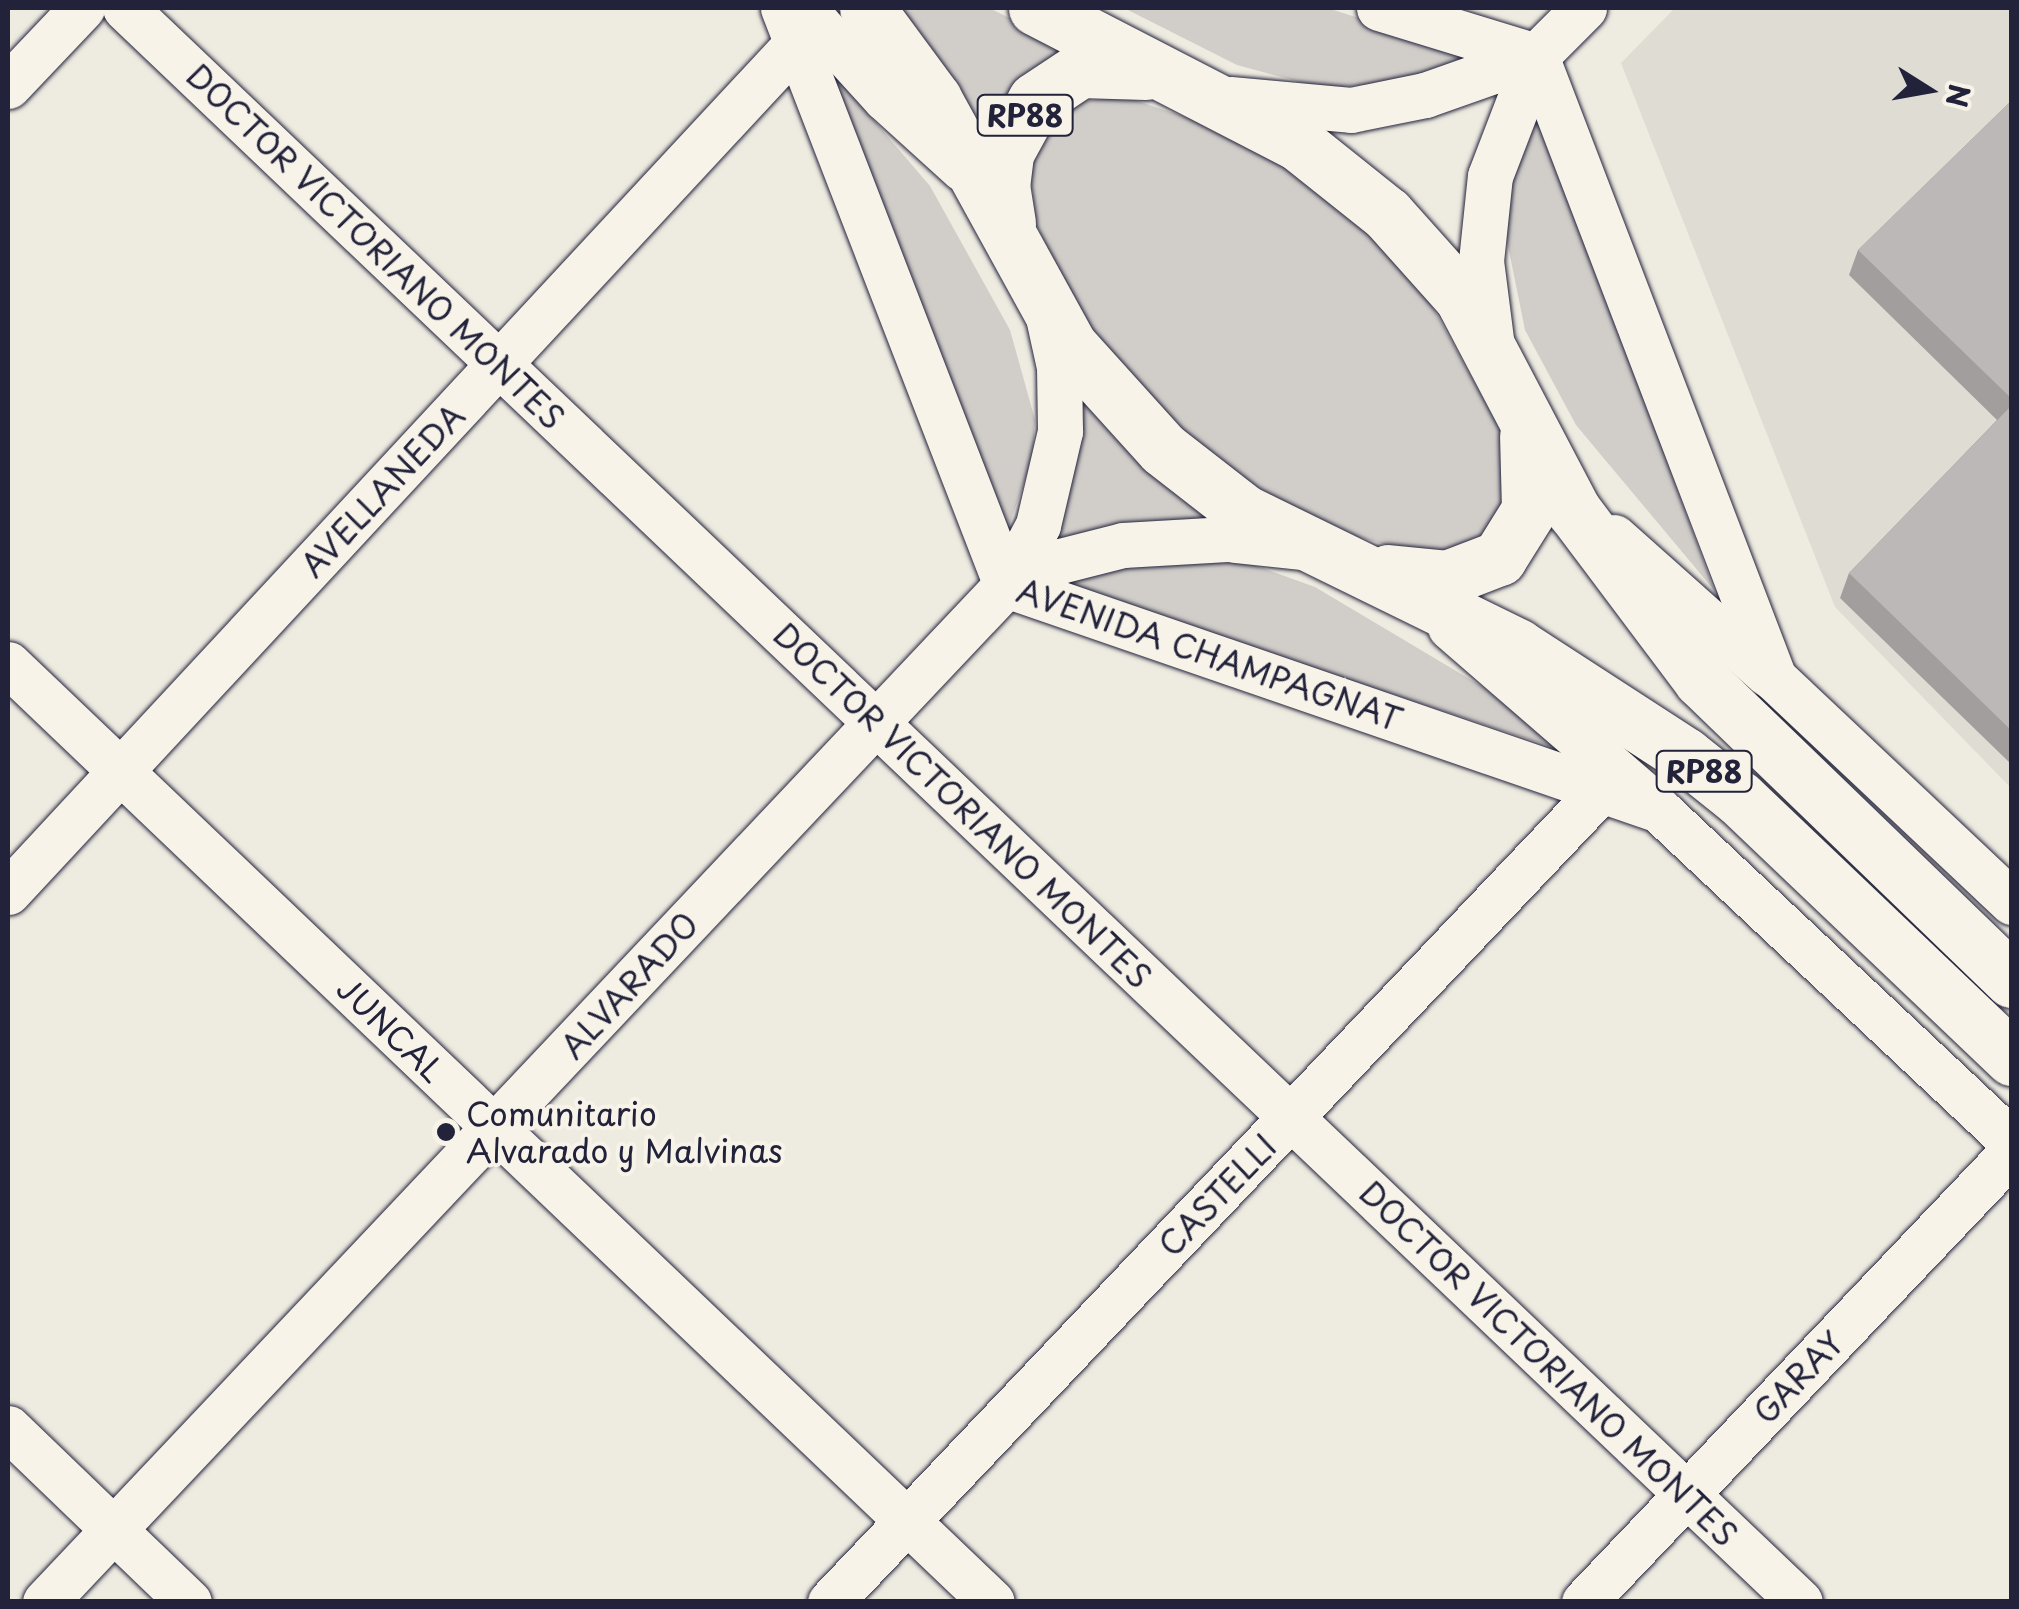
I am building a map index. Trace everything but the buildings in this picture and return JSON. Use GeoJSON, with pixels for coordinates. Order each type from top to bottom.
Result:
{"type":"FeatureCollection","features":[{"type":"Feature","properties":{"kind":"highway","name":"AVENIDA CHAMPAGNAT"},"geometry":{"type":"LineString","coordinates":[[867,8],[934,99],[1032,282],[1098,380],[1163,450],[1244,512],[1530,654],[1685,756],[1740,799],[2012,1058]]}},
{"type":"Feature","properties":{"kind":"highway","name":"RP88"},"geometry":{"type":"LineString","coordinates":[[1036,8],[1107,48],[1298,143],[1373,202],[1462,298],[1552,471],[1621,579],[1700,680],[2012,980]]}},
{"type":"Feature","properties":{"kind":"highway","name":"RP88"},"geometry":{"type":"LineString","coordinates":[[1032,282],[1006,218],[1002,170],[1011,137],[1035,100],[1058,80],[1101,66],[1177,83]]}},
{"type":"Feature","properties":{"kind":"highway","name":"RP88"},"geometry":{"type":"LineString","coordinates":[[1333,556],[1447,578],[1499,558],[1524,526],[1533,486],[1505,375]]}},
{"type":"Feature","properties":{"kind":"street"},"geometry":{"type":"LineString","coordinates":[[8,86],[82,8]]}},
{"type":"Feature","properties":{"kind":"street","name":"DOCTOR VICTORIANO MONTES"},"geometry":{"type":"LineString","coordinates":[[125,8],[1800,1602]]}},
{"type":"Feature","properties":{"kind":"street"},"geometry":{"type":"LineString","coordinates":[[1062,8],[1107,48]]}},
{"type":"Feature","properties":{"kind":"street"},"geometry":{"type":"LineString","coordinates":[[1379,8],[1536,56]]}},
{"type":"Feature","properties":{"kind":"street"},"geometry":{"type":"LineString","coordinates":[[1505,375],[1484,301],[1485,215],[1503,133],[1536,56],[1584,8]]}},
{"type":"Feature","properties":{"kind":"street","name":"AVELLANEDA"},"geometry":{"type":"LineString","coordinates":[[8,892],[500,364],[794,19]]}},
{"type":"Feature","properties":{"kind":"street","name":"AVENIDA CHAMPAGNAT"},"geometry":{"type":"LineString","coordinates":[[794,19],[983,187]]}},
{"type":"Feature","properties":{"kind":"street","name":"AVENIDA CHAMPAGNAT"},"geometry":{"type":"LineString","coordinates":[[794,19],[1006,585],[1658,810]]}},
{"type":"Feature","properties":{"kind":"street"},"geometry":{"type":"LineString","coordinates":[[1177,83],[1273,108],[1351,110],[1425,95],[1536,56]]}},
{"type":"Feature","properties":{"kind":"street"},"geometry":{"type":"LineString","coordinates":[[1536,56],[1774,678]]}},
{"type":"Feature","properties":{"kind":"street","name":"ALVARADO"},"geometry":{"type":"LineString","coordinates":[[45,1602],[1006,585],[1038,524],[1060,431],[1057,354],[1032,282]]}},
{"type":"Feature","properties":{"kind":"street"},"geometry":{"type":"LineString","coordinates":[[1552,471],[1628,552],[1774,678],[2012,902]]}},
{"type":"Feature","properties":{"kind":"street","name":"ALVARADO"},"geometry":{"type":"LineString","coordinates":[[1006,585],[1060,562],[1153,541],[1272,542],[1333,556]]}},
{"type":"Feature","properties":{"kind":"street","name":"AVENIDA CHAMPAGNAT"},"geometry":{"type":"LineString","coordinates":[[1415,596],[1658,810],[2012,1141]]}},
{"type":"Feature","properties":{"kind":"street","name":"JUNCAL"},"geometry":{"type":"LineString","coordinates":[[8,664],[992,1602]]}},
{"type":"Feature","properties":{"kind":"street","name":"CASTELLI"},"geometry":{"type":"LineString","coordinates":[[830,1602],[1603,788]]}},
{"type":"Feature","properties":{"kind":"street","name":"GARAY"},"geometry":{"type":"LineString","coordinates":[[1584,1602],[2012,1152]]}},
{"type":"Feature","properties":{"kind":"street"},"geometry":{"type":"LineString","coordinates":[[8,1428],[189,1602]]}},
{"type":"Feature","properties":{"kind":"shaded area"},"geometry":{"type":"Polygon","coordinates":[[[896,8],[989,8],[1066,45],[1008,92],[981,137],[896,8]]]}},
{"type":"Feature","properties":{"kind":"shaded area"},"geometry":{"type":"Polygon","coordinates":[[[1124,8],[1327,8],[1474,54],[1413,81],[1322,88],[1237,65],[1124,8]]]}},
{"type":"Feature","properties":{"kind":"shaded area"},"geometry":{"type":"Polygon","coordinates":[[[1675,8],[2011,8],[2011,788],[1835,607],[1621,63],[1675,8]]]}},
{"type":"Feature","properties":{"kind":"shaded area"},"geometry":{"type":"Polygon","coordinates":[[[823,61],[930,186],[1010,330],[1035,420],[1032,460],[1004,540],[823,61]]]}},
{"type":"Feature","properties":{"kind":"shaded area"},"geometry":{"type":"Polygon","coordinates":[[[1125,97],[1237,134],[1334,199],[1421,286],[1501,431],[1512,493],[1483,538],[1440,553],[1406,550],[1358,537],[1272,496],[1204,453],[1080,317],[1037,226],[1029,165],[1053,114],[1076,102],[1125,97]]]}},
{"type":"Feature","properties":{"kind":"shaded area"},"geometry":{"type":"Polygon","coordinates":[[[1537,104],[1714,590],[1576,425],[1525,330],[1506,236],[1515,165],[1537,104]]]}},
{"type":"Feature","properties":{"kind":"shaded area"},"geometry":{"type":"Polygon","coordinates":[[[1079,398],[1125,441],[1234,525],[1029,563],[1079,398]]]}},
{"type":"Feature","properties":{"kind":"shaded area"},"geometry":{"type":"Polygon","coordinates":[[[1167,554],[1251,564],[1315,587],[1483,687],[1562,750],[1060,585],[1084,571],[1167,554]]]}},
{"type":"Feature","properties":{"kind":"place","name":"Comunitario Alvarado y Malvinas"},"geometry":{"type":"Point","coordinates":[446,1132]}}]}
